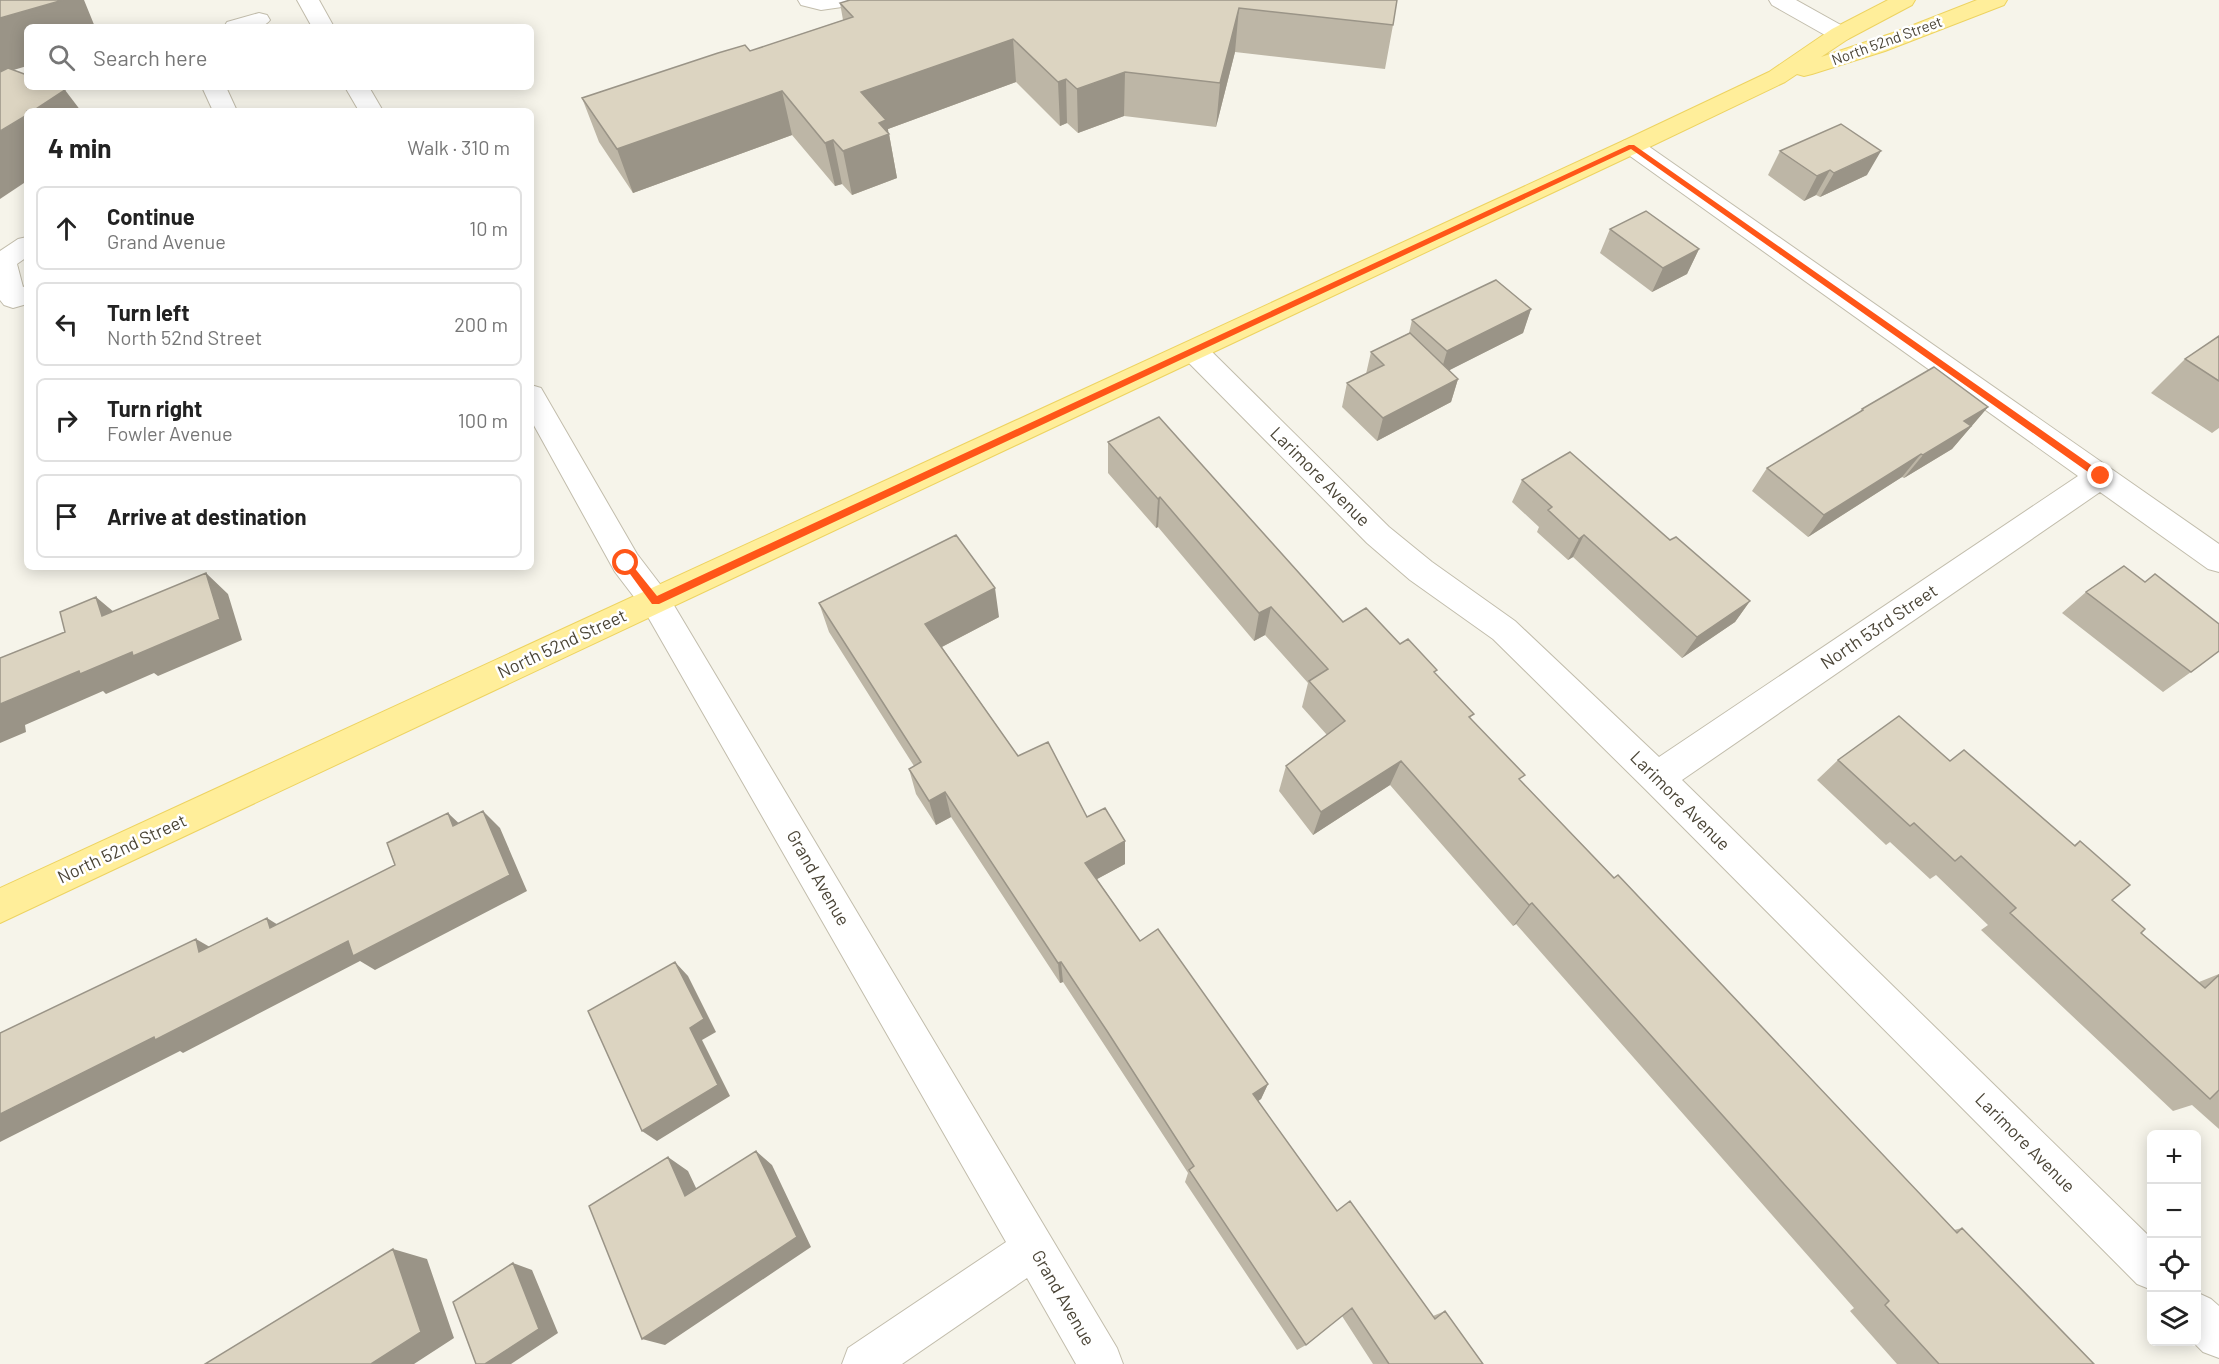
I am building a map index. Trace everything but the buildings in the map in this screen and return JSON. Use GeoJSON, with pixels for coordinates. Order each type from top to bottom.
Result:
{"type":"FeatureCollection","features":[{"type":"Feature","properties":{"kind":"main road","name":"North 52nd Street"},"geometry":{"type":"LineString","coordinates":[[0,906],[1632,146],[1777,77],[1840,34],[1904,0]]}},
{"type":"Feature","properties":{"kind":"main road","name":"North 52nd Street"},"geometry":{"type":"LineString","coordinates":[[1777,77],[1856,54],[1995,0]]}},
{"type":"Feature","properties":{"kind":"street"},"geometry":{"type":"LineString","coordinates":[[809,0],[821,3],[848,0]]}},
{"type":"Feature","properties":{"kind":"street"},"geometry":{"type":"LineString","coordinates":[[1780,0],[1840,34]]}},
{"type":"Feature","properties":{"kind":"street"},"geometry":{"type":"LineString","coordinates":[[315,1],[322,24]]}},
{"type":"Feature","properties":{"kind":"street"},"geometry":{"type":"LineString","coordinates":[[245,24],[259,20]]}},
{"type":"Feature","properties":{"kind":"street"},"geometry":{"type":"LineString","coordinates":[[215,90],[224,108]]}},
{"type":"Feature","properties":{"kind":"street"},"geometry":{"type":"LineString","coordinates":[[359,90],[368,108]]}},
{"type":"Feature","properties":{"kind":"street"},"geometry":{"type":"LineString","coordinates":[[1632,146],[2219,560]]}},
{"type":"Feature","properties":{"kind":"street"},"geometry":{"type":"LineString","coordinates":[[24,247],[3,261],[13,299],[24,296]]}},
{"type":"Feature","properties":{"kind":"street","name":"Larimore Avenue"},"geometry":{"type":"LineString","coordinates":[[1194,351],[1378,535],[1421,571],[1504,630],[1657,778],[2147,1265]]}},
{"type":"Feature","properties":{"kind":"street","name":"Grand Avenue"},"geometry":{"type":"LineString","coordinates":[[534,400],[626,563],[655,601],[1101,1364]]}},
{"type":"Feature","properties":{"kind":"street","name":"North 53rd Street"},"geometry":{"type":"LineString","coordinates":[[1657,778],[2101,476]]}},
{"type":"Feature","properties":{"kind":"street"},"geometry":{"type":"LineString","coordinates":[[864,1364],[1034,1248]]}},
{"type":"Feature","properties":{"kind":"street"},"geometry":{"type":"LineString","coordinates":[[2201,1319],[2219,1336]]}},
{"type":"Feature","properties":{"kind":"route"},"geometry":{"type":"LineString","coordinates":[[626,563],[655,601],[1632,146],[2101,476]]}}]}
